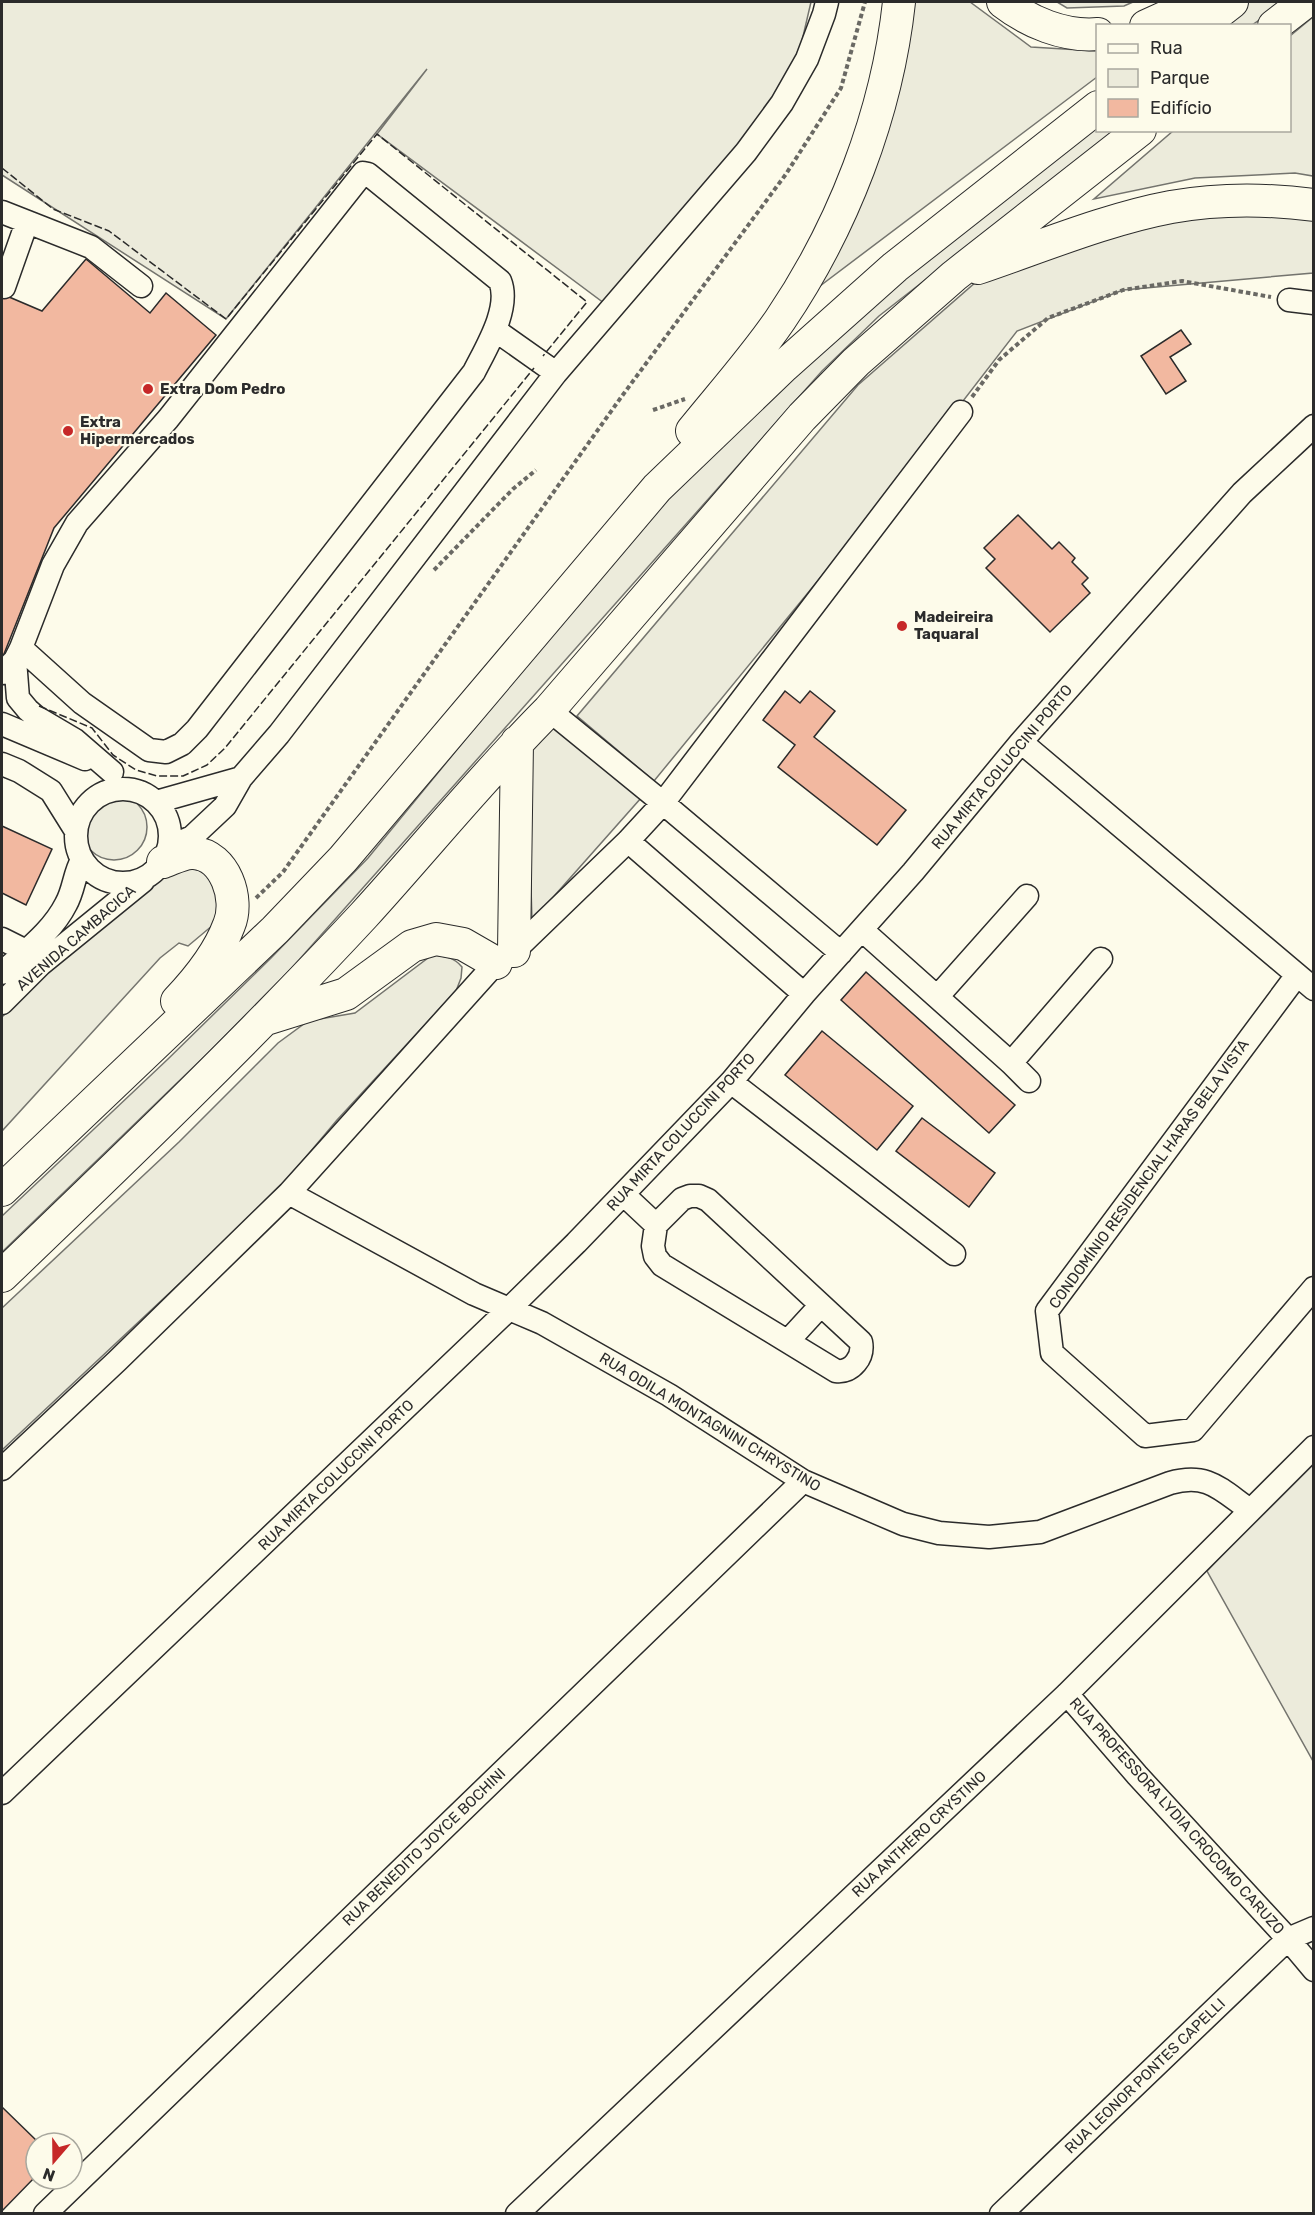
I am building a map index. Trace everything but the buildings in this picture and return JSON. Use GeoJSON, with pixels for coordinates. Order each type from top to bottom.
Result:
{"type":"FeatureCollection","features":[{"type":"Feature","properties":{"kind":"highway"},"geometry":{"type":"LineString","coordinates":[[575,584],[609,534],[778,322],[814,263],[849,192],[872,128],[888,71],[899,2]]}},
{"type":"Feature","properties":{"kind":"highway"},"geometry":{"type":"LineString","coordinates":[[1003,2],[1021,16],[1050,27],[1082,36],[1096,34]]}},
{"type":"Feature","properties":{"kind":"highway"},"geometry":{"type":"LineString","coordinates":[[1151,24],[1195,2]]}},
{"type":"Feature","properties":{"kind":"highway"},"geometry":{"type":"LineString","coordinates":[[1204,24],[1232,2]]}},
{"type":"Feature","properties":{"kind":"highway"},"geometry":{"type":"LineString","coordinates":[[1277,24],[1305,2]]}},
{"type":"Feature","properties":{"kind":"highway"},"geometry":{"type":"LineString","coordinates":[[2,1190],[275,930],[343,859],[657,488],[784,366],[895,267],[1096,109]]}},
{"type":"Feature","properties":{"kind":"highway"},"geometry":{"type":"LineString","coordinates":[[2,1276],[262,1020],[364,915],[517,742],[549,710],[802,417],[856,362],[954,276],[1137,132]]}},
{"type":"Feature","properties":{"kind":"highway"},"geometry":{"type":"LineString","coordinates":[[954,276],[1171,207],[1238,201],[1314,205]]}},
{"type":"Feature","properties":{"kind":"highway"},"geometry":{"type":"LineString","coordinates":[[262,1020],[346,994],[412,946],[436,939],[463,944],[505,957],[517,742]]}},
{"type":"Feature","properties":{"kind":"highway"},"geometry":{"type":"LineString","coordinates":[[2,1182],[185,992],[216,950],[230,924],[233,904],[230,885],[218,865],[194,853],[161,861]]}},
{"type":"Feature","properties":{"kind":"street"},"geometry":{"type":"LineString","coordinates":[[241,778],[150,798],[129,789],[114,789],[99,795],[88,804],[80,817],[76,831],[77,846],[82,860],[92,872],[105,879],[121,883],[137,881],[192,837],[225,806],[241,778],[279,735],[556,373],[746,152],[782,103],[807,59],[827,2]]}},
{"type":"Feature","properties":{"kind":"street"},"geometry":{"type":"LineString","coordinates":[[12,661],[82,703],[149,750],[166,752],[182,744],[197,729],[474,372],[495,330],[502,303],[503,288],[500,281],[492,272],[368,174],[363,173],[168,419],[77,523],[53,565],[12,661],[18,698],[36,717],[75,740],[112,772],[150,798],[166,815],[161,861]]}},
{"type":"Feature","properties":{"kind":"street"},"geometry":{"type":"LineString","coordinates":[[2,212],[91,247],[141,286]]}},
{"type":"Feature","properties":{"kind":"street"},"geometry":{"type":"LineString","coordinates":[[4,287],[27,222]]}},
{"type":"Feature","properties":{"kind":"street"},"geometry":{"type":"LineString","coordinates":[[1289,300],[1314,303]]}},
{"type":"Feature","properties":{"kind":"street"},"geometry":{"type":"LineString","coordinates":[[495,330],[556,373]]}},
{"type":"Feature","properties":{"kind":"street"},"geometry":{"type":"LineString","coordinates":[[2,1469],[117,1361],[289,1193],[505,957],[628,841],[663,803],[961,412]]}},
{"type":"Feature","properties":{"kind":"street","name":"RUA MIRTA COLUCCINI PORTO"},"geometry":{"type":"LineString","coordinates":[[2,1793],[508,1310],[731,1082],[804,994],[914,872],[1021,742],[1242,493],[1314,426]]}},
{"type":"Feature","properties":{"kind":"street"},"geometry":{"type":"LineString","coordinates":[[549,710],[841,953]]}},
{"type":"Feature","properties":{"kind":"street"},"geometry":{"type":"LineString","coordinates":[[2,724],[112,772]]}},
{"type":"Feature","properties":{"kind":"street","name":"CONDOMÍNIO RESIDENCIAL HARAS BELA VISTA"},"geometry":{"type":"LineString","coordinates":[[1021,742],[1305,982],[1047,1311],[1052,1353],[1144,1436],[1193,1430],[1314,1288]]}},
{"type":"Feature","properties":{"kind":"street"},"geometry":{"type":"LineString","coordinates":[[2,764],[19,771],[51,791],[76,831]]}},
{"type":"Feature","properties":{"kind":"street"},"geometry":{"type":"LineString","coordinates":[[628,841],[804,994]]}},
{"type":"Feature","properties":{"kind":"street","name":"AVENIDA CAMBACICA"},"geometry":{"type":"LineString","coordinates":[[2,973],[56,922],[67,904],[76,872],[82,860]]}},
{"type":"Feature","properties":{"kind":"street","name":"AVENIDA CAMBACICA"},"geometry":{"type":"LineString","coordinates":[[2,1003],[41,964],[161,861]]}},
{"type":"Feature","properties":{"kind":"street"},"geometry":{"type":"LineString","coordinates":[[938,996],[1027,896]]}},
{"type":"Feature","properties":{"kind":"street"},"geometry":{"type":"LineString","coordinates":[[862,930],[938,996],[1029,1081]]}},
{"type":"Feature","properties":{"kind":"street"},"geometry":{"type":"LineString","coordinates":[[2,939],[26,951]]}},
{"type":"Feature","properties":{"kind":"street"},"geometry":{"type":"LineString","coordinates":[[1011,1063],[1101,959]]}},
{"type":"Feature","properties":{"kind":"street"},"geometry":{"type":"LineString","coordinates":[[731,1082],[954,1254]]}},
{"type":"Feature","properties":{"kind":"street","name":"RUA ODILA MONTAGNINI CHRYSTINO"},"geometry":{"type":"LineString","coordinates":[[289,1193],[474,1294],[542,1323],[669,1395],[803,1481],[903,1524],[939,1533],[989,1537],[1040,1532],[1183,1479],[1197,1478],[1212,1484],[1250,1510]]}},
{"type":"Feature","properties":{"kind":"street"},"geometry":{"type":"LineString","coordinates":[[623,1194],[656,1225]]}},
{"type":"Feature","properties":{"kind":"street"},"geometry":{"type":"LineString","coordinates":[[699,1196],[708,1200],[821,1305],[861,1342],[863,1350],[859,1358],[843,1372],[836,1371],[662,1265],[655,1256],[652,1246],[656,1225],[682,1199],[699,1196]]}},
{"type":"Feature","properties":{"kind":"street"},"geometry":{"type":"LineString","coordinates":[[788,1341],[821,1305]]}},
{"type":"Feature","properties":{"kind":"street","name":"RUA ANTHERO CRYSTINO"},"geometry":{"type":"LineString","coordinates":[[517,2214],[1066,1694],[1314,1447]]}},
{"type":"Feature","properties":{"kind":"street","name":"RUA BENEDITO JOYCE BOCHINI"},"geometry":{"type":"LineString","coordinates":[[45,2214],[803,1481]]}},
{"type":"Feature","properties":{"kind":"street","name":"RUA PROFESSORA LYDIA CROCOMO CARUZO"},"geometry":{"type":"LineString","coordinates":[[1066,1694],[1137,1775],[1288,1938],[1314,1970]]}},
{"type":"Feature","properties":{"kind":"street"},"geometry":{"type":"LineString","coordinates":[[1288,1938],[1314,1928]]}},
{"type":"Feature","properties":{"kind":"street","name":"RUA LEONOR PONTES CAPELLI"},"geometry":{"type":"LineString","coordinates":[[1001,2214],[1288,1938]]}},
{"type":"Feature","properties":{"kind":"path"},"geometry":{"type":"LineString","coordinates":[[230,924],[283,872],[622,396],[786,174],[841,88],[865,2]]}},
{"type":"Feature","properties":{"kind":"path"},"geometry":{"type":"LineString","coordinates":[[961,412],[999,360],[1048,318],[1123,290],[1182,281],[1289,300]]}},
{"type":"Feature","properties":{"kind":"green space"},"geometry":{"type":"Polygon","coordinates":[[[2,2],[811,2],[792,84],[612,309],[377,134],[427,69],[226,319],[2,175],[2,2]]]}},
{"type":"Feature","properties":{"kind":"green space"},"geometry":{"type":"Polygon","coordinates":[[[908,2],[970,2],[1031,47],[1096,51],[1096,78],[812,292],[908,2]]]}},
{"type":"Feature","properties":{"kind":"green space"},"geometry":{"type":"Polygon","coordinates":[[[1057,2],[1133,2],[1124,6],[1067,8],[1057,2]]]}},
{"type":"Feature","properties":{"kind":"green space"},"geometry":{"type":"Polygon","coordinates":[[[1249,2],[1285,2],[1253,24],[1221,24],[1249,2]]]}},
{"type":"Feature","properties":{"kind":"green space"},"geometry":{"type":"Polygon","coordinates":[[[1313,17],[1313,176],[1295,173],[1195,178],[1094,199],[1172,132],[1291,132],[1291,35],[1313,17]]]}},
{"type":"Feature","properties":{"kind":"green space"},"geometry":{"type":"Polygon","coordinates":[[[1096,122],[1096,132],[1115,132],[879,316],[822,371],[290,970],[208,1053],[2,1252],[2,1216],[168,1059],[368,858],[652,512],[845,324],[1096,122]]]}},
{"type":"Feature","properties":{"kind":"green space"},"geometry":{"type":"Polygon","coordinates":[[[1232,207],[1313,216],[1313,273],[1123,290],[1017,331],[929,445],[654,781],[577,716],[858,385],[976,282],[1094,237],[1232,207]]]}},
{"type":"Feature","properties":{"kind":"green space"},"geometry":{"type":"Polygon","coordinates":[[[551,721],[641,798],[532,921],[527,755],[551,721]]]}},
{"type":"Feature","properties":{"kind":"green space"},"geometry":{"type":"Polygon","coordinates":[[[114,794],[127,796],[142,809],[147,827],[145,840],[132,855],[114,860],[101,858],[86,845],[81,827],[83,814],[96,799],[114,794]]]}},
{"type":"Feature","properties":{"kind":"green space"},"geometry":{"type":"Polygon","coordinates":[[[174,863],[218,876],[219,920],[188,946],[179,943],[160,958],[2,1131],[2,1017],[48,971],[174,863]]]}},
{"type":"Feature","properties":{"kind":"green space"},"geometry":{"type":"Polygon","coordinates":[[[432,955],[452,959],[462,967],[456,991],[337,1120],[274,1195],[2,1450],[2,1308],[179,1142],[278,1043],[308,1021],[355,1013],[432,955]]]}},
{"type":"Feature","properties":{"kind":"green space"},"geometry":{"type":"Polygon","coordinates":[[[1313,1459],[1313,1761],[1207,1571],[1313,1459]]]}},
{"type":"Feature","properties":{"kind":"fence"},"geometry":{"type":"LineString","coordinates":[[2,168],[53,209],[109,231],[226,319],[377,134],[587,302],[543,356]]}},
{"type":"Feature","properties":{"kind":"fence"},"geometry":{"type":"LineString","coordinates":[[39,706],[92,728],[113,755],[136,770],[157,776],[183,776],[207,765],[225,748],[534,368]]}},
{"type":"Feature","properties":{"kind":"place","name":"Extra Dom Pedro"},"geometry":{"type":"Point","coordinates":[148,389]}},
{"type":"Feature","properties":{"kind":"place","name":"Extra Hipermercados"},"geometry":{"type":"Point","coordinates":[68,431]}},
{"type":"Feature","properties":{"kind":"place","name":"Madeireira Taquaral"},"geometry":{"type":"Point","coordinates":[902,626]}}]}
